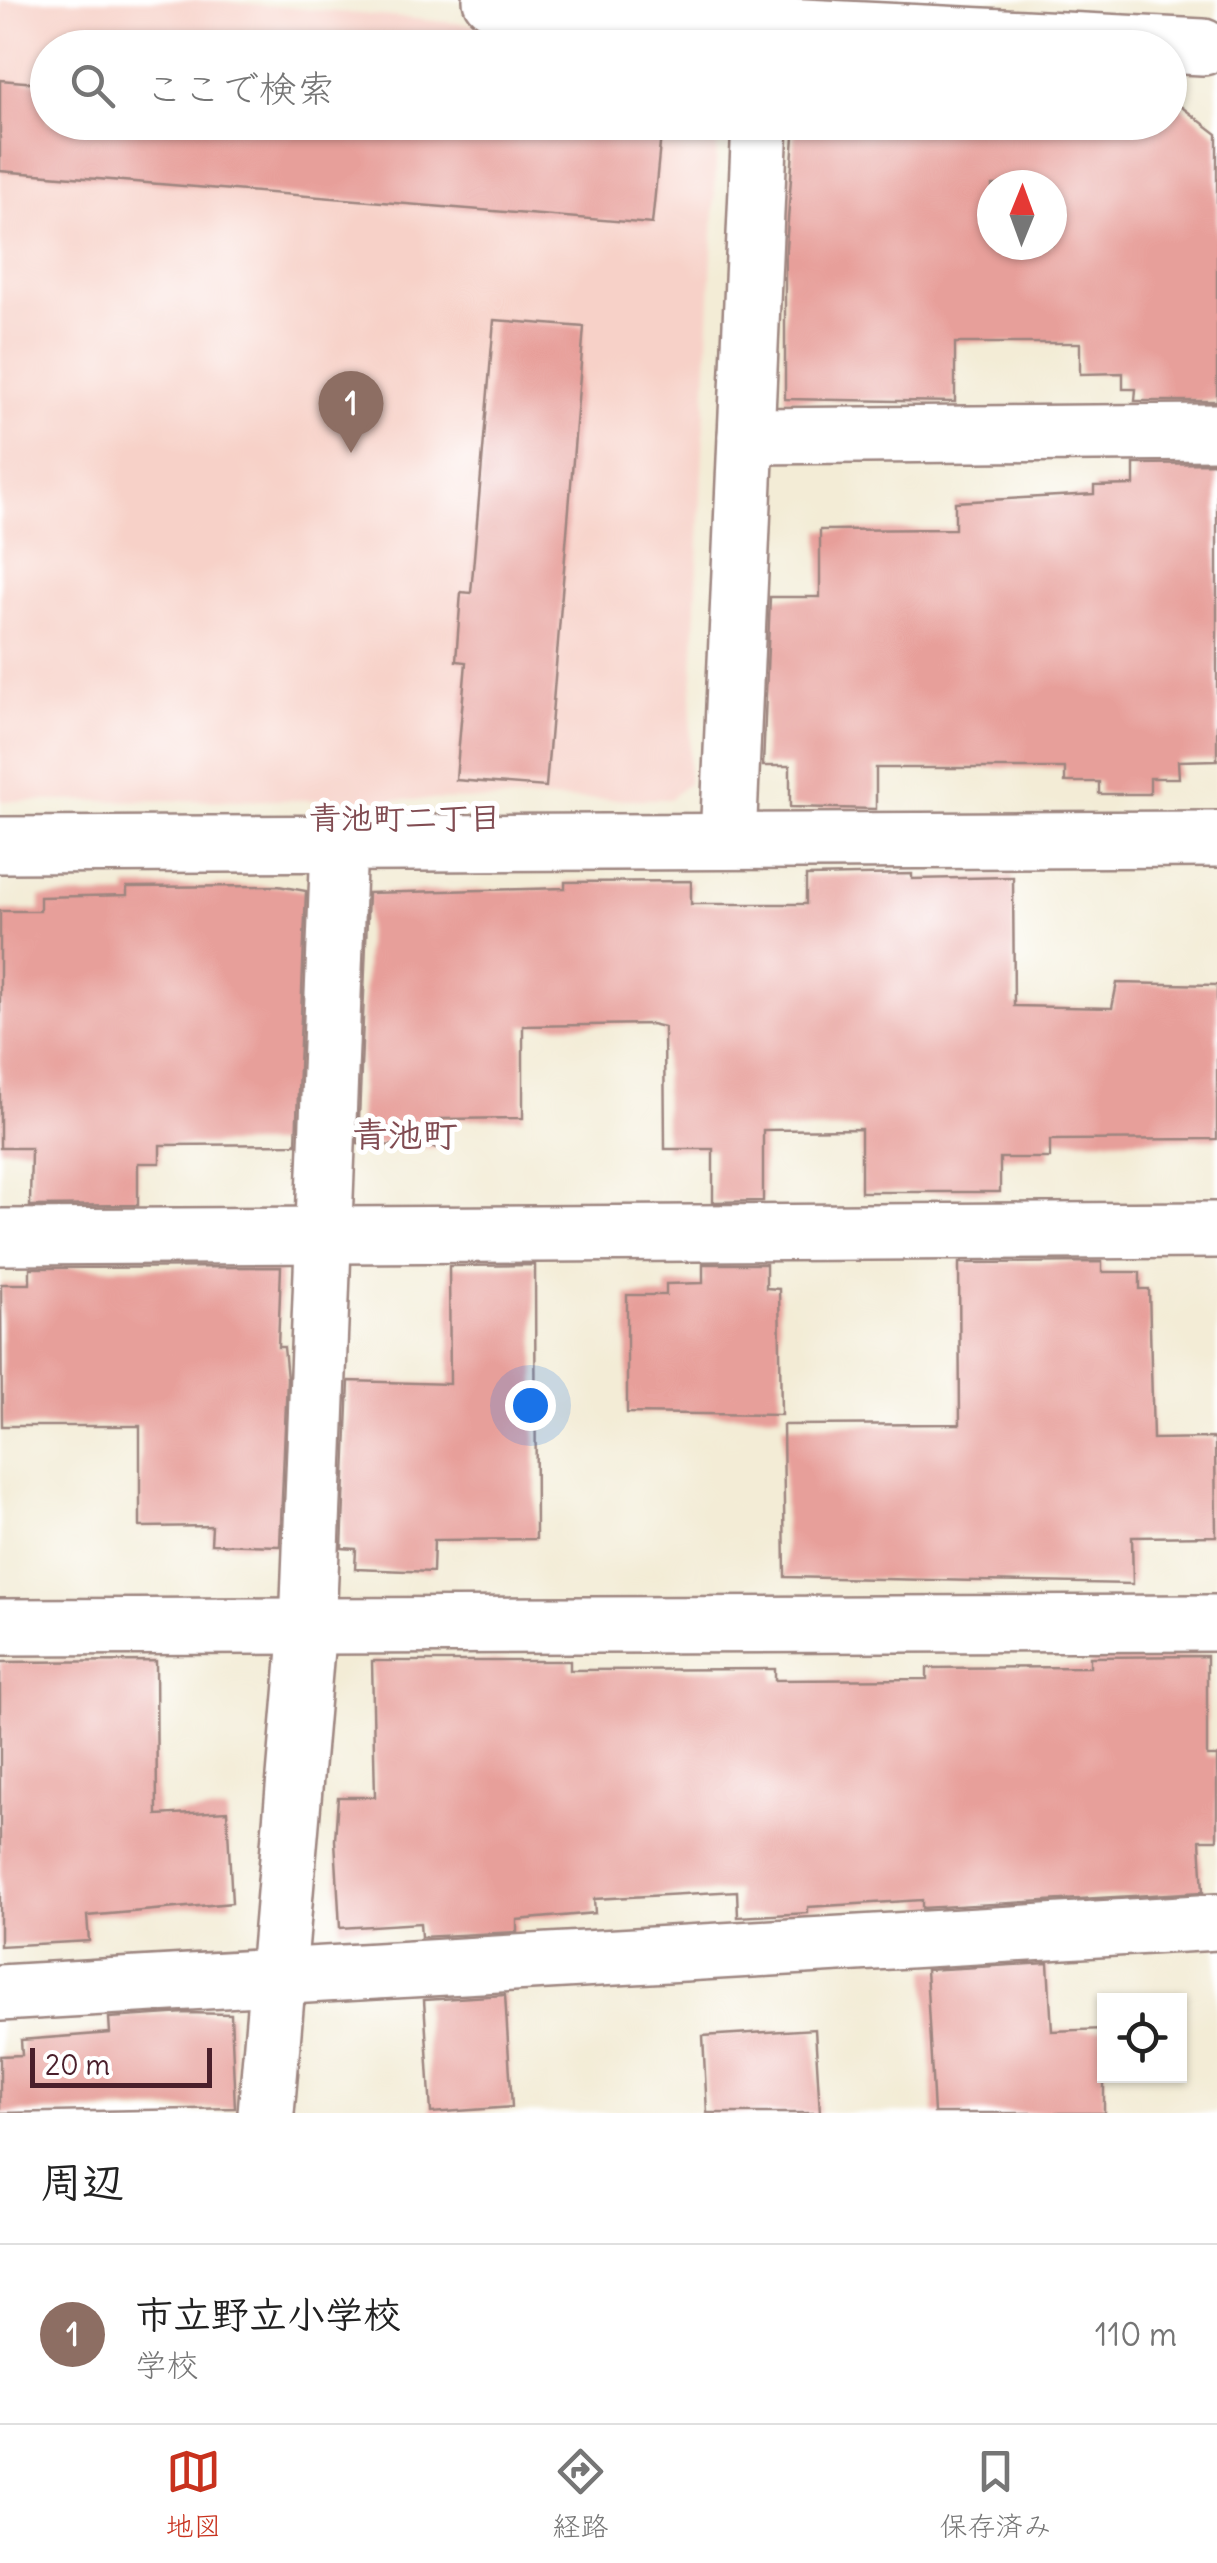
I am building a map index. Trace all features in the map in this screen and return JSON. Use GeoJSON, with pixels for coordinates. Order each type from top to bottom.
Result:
{"type":"FeatureCollection","features":[{"type":"Feature","properties":{"kind":"street"},"geometry":{"type":"LineString","coordinates":[[491,0],[616,5],[735,30]]}},
{"type":"Feature","properties":{"kind":"street"},"geometry":{"type":"LineString","coordinates":[[1143,0],[1182,30]]}},
{"type":"Feature","properties":{"kind":"street"},"geometry":{"type":"LineString","coordinates":[[1187,34],[1210,52]]}},
{"type":"Feature","properties":{"kind":"street"},"geometry":{"type":"LineString","coordinates":[[728,842],[759,140]]}},
{"type":"Feature","properties":{"kind":"street"},"geometry":{"type":"LineString","coordinates":[[746,436],[1217,432]]}},
{"type":"Feature","properties":{"kind":"street"},"geometry":{"type":"LineString","coordinates":[[0,846],[1217,839]]}},
{"type":"Feature","properties":{"kind":"street"},"geometry":{"type":"LineString","coordinates":[[266,2113],[308,1626],[339,844]]}},
{"type":"Feature","properties":{"kind":"street"},"geometry":{"type":"LineString","coordinates":[[0,1237],[1217,1230]]}},
{"type":"Feature","properties":{"kind":"street"},"geometry":{"type":"LineString","coordinates":[[0,1627],[1217,1623]]}},
{"type":"Feature","properties":{"kind":"street"},"geometry":{"type":"LineString","coordinates":[[0,1992],[1217,1922]]}},
{"type":"Feature","properties":{"kind":"shaded area"},"geometry":{"type":"Polygon","coordinates":[[[0,0],[212,0],[532,30],[30,30],[30,140],[717,140],[688,783],[670,799],[0,801],[0,0]]]}},
{"type":"Feature","properties":{"kind":"building"},"geometry":{"type":"Polygon","coordinates":[[[0,80],[30,82],[30,140],[660,140],[652,224],[0,171],[0,80]]]}},
{"type":"Feature","properties":{"kind":"building"},"geometry":{"type":"Polygon","coordinates":[[[1187,111],[1217,134],[1217,401],[1135,401],[1136,389],[1123,389],[1123,373],[1080,374],[1080,343],[955,343],[955,402],[785,399],[785,262],[794,140],[1187,140],[1187,111]]]}},
{"type":"Feature","properties":{"kind":"building"},"geometry":{"type":"Polygon","coordinates":[[[494,320],[584,327],[546,787],[456,780],[466,662],[456,661],[461,592],[471,593],[494,320]]]}},
{"type":"Feature","properties":{"kind":"building"},"geometry":{"type":"Polygon","coordinates":[[[1217,463],[1217,760],[1178,761],[1179,778],[1150,778],[1150,794],[1099,794],[1099,782],[1065,782],[1065,768],[876,768],[876,809],[790,807],[790,766],[763,766],[770,597],[820,597],[820,530],[955,529],[955,502],[1094,494],[1094,486],[1134,485],[1134,464],[1217,463]]]}},
{"type":"Feature","properties":{"kind":"building"},"geometry":{"type":"Polygon","coordinates":[[[912,874],[912,879],[1013,877],[1014,1006],[1112,1008],[1117,983],[1217,985],[1217,1139],[1050,1140],[1050,1158],[1000,1158],[1000,1192],[861,1192],[861,1129],[763,1130],[763,1201],[713,1202],[713,1149],[665,1149],[664,1027],[651,1024],[523,1026],[523,1118],[441,1119],[442,1148],[358,1144],[368,893],[565,888],[565,882],[691,881],[691,904],[806,904],[806,876],[912,874]]]}},
{"type":"Feature","properties":{"kind":"building"},"geometry":{"type":"Polygon","coordinates":[[[278,886],[306,891],[296,1144],[160,1145],[160,1163],[138,1163],[138,1205],[30,1206],[31,1148],[0,1148],[0,911],[40,911],[40,897],[127,895],[127,887],[278,886]]]}},
{"type":"Feature","properties":{"kind":"building"},"geometry":{"type":"Polygon","coordinates":[[[1102,1262],[1102,1272],[1140,1272],[1140,1289],[1149,1289],[1153,1439],[1215,1438],[1216,1536],[1132,1537],[1133,1584],[785,1577],[783,1425],[960,1424],[959,1263],[1102,1262]]]}},
{"type":"Feature","properties":{"kind":"building"},"geometry":{"type":"Polygon","coordinates":[[[703,1264],[766,1264],[766,1288],[779,1289],[781,1415],[627,1413],[627,1295],[666,1295],[666,1284],[703,1283],[703,1264]]]}},
{"type":"Feature","properties":{"kind":"building"},"geometry":{"type":"Polygon","coordinates":[[[535,1265],[536,1539],[434,1540],[433,1572],[355,1569],[356,1549],[342,1548],[349,1381],[450,1384],[449,1266],[535,1265]]]}},
{"type":"Feature","properties":{"kind":"building"},"geometry":{"type":"Polygon","coordinates":[[[281,1267],[278,1347],[284,1347],[287,1379],[280,1546],[211,1544],[212,1526],[140,1527],[140,1426],[2,1426],[1,1284],[30,1284],[30,1268],[281,1267]]]}},
{"type":"Feature","properties":{"kind":"building"},"geometry":{"type":"Polygon","coordinates":[[[1207,1656],[1207,1756],[1217,1756],[1217,1840],[1200,1840],[1203,1892],[922,1908],[922,1900],[808,1907],[808,1913],[738,1917],[737,1891],[594,1899],[595,1913],[517,1920],[517,1932],[421,1937],[420,1923],[340,1928],[335,1840],[338,1797],[375,1797],[372,1661],[570,1661],[570,1670],[775,1669],[775,1680],[927,1679],[927,1668],[1090,1667],[1090,1657],[1207,1656]]]}},
{"type":"Feature","properties":{"kind":"building"},"geometry":{"type":"Polygon","coordinates":[[[156,1661],[157,1815],[227,1811],[232,1903],[87,1916],[89,1941],[0,1946],[0,1662],[156,1661]]]}},
{"type":"Feature","properties":{"kind":"building"},"geometry":{"type":"Polygon","coordinates":[[[1048,1963],[1052,2031],[1097,2029],[1097,2083],[1104,2083],[1104,2113],[934,2113],[926,1970],[1048,1963]]]}},
{"type":"Feature","properties":{"kind":"building"},"geometry":{"type":"Polygon","coordinates":[[[505,1995],[512,2107],[431,2113],[424,2000],[505,1995]]]}},
{"type":"Feature","properties":{"kind":"building"},"geometry":{"type":"Polygon","coordinates":[[[231,2014],[235,2108],[0,2113],[0,2056],[22,2055],[21,2040],[110,2033],[109,2018],[231,2014]]]}},
{"type":"Feature","properties":{"kind":"building"},"geometry":{"type":"Polygon","coordinates":[[[815,2029],[820,2113],[707,2113],[703,2036],[815,2029]]]}},
{"type":"Feature","properties":{"kind":"place","name":"市立野立小学校"},"geometry":{"type":"Point","coordinates":[351,453]}},
{"type":"Feature","properties":{"kind":"district","name":"青池町二丁目"},"geometry":{"type":"Point","coordinates":[405,817]}},
{"type":"Feature","properties":{"kind":"district","name":"青池町"},"geometry":{"type":"Point","coordinates":[405,1134]}}]}
